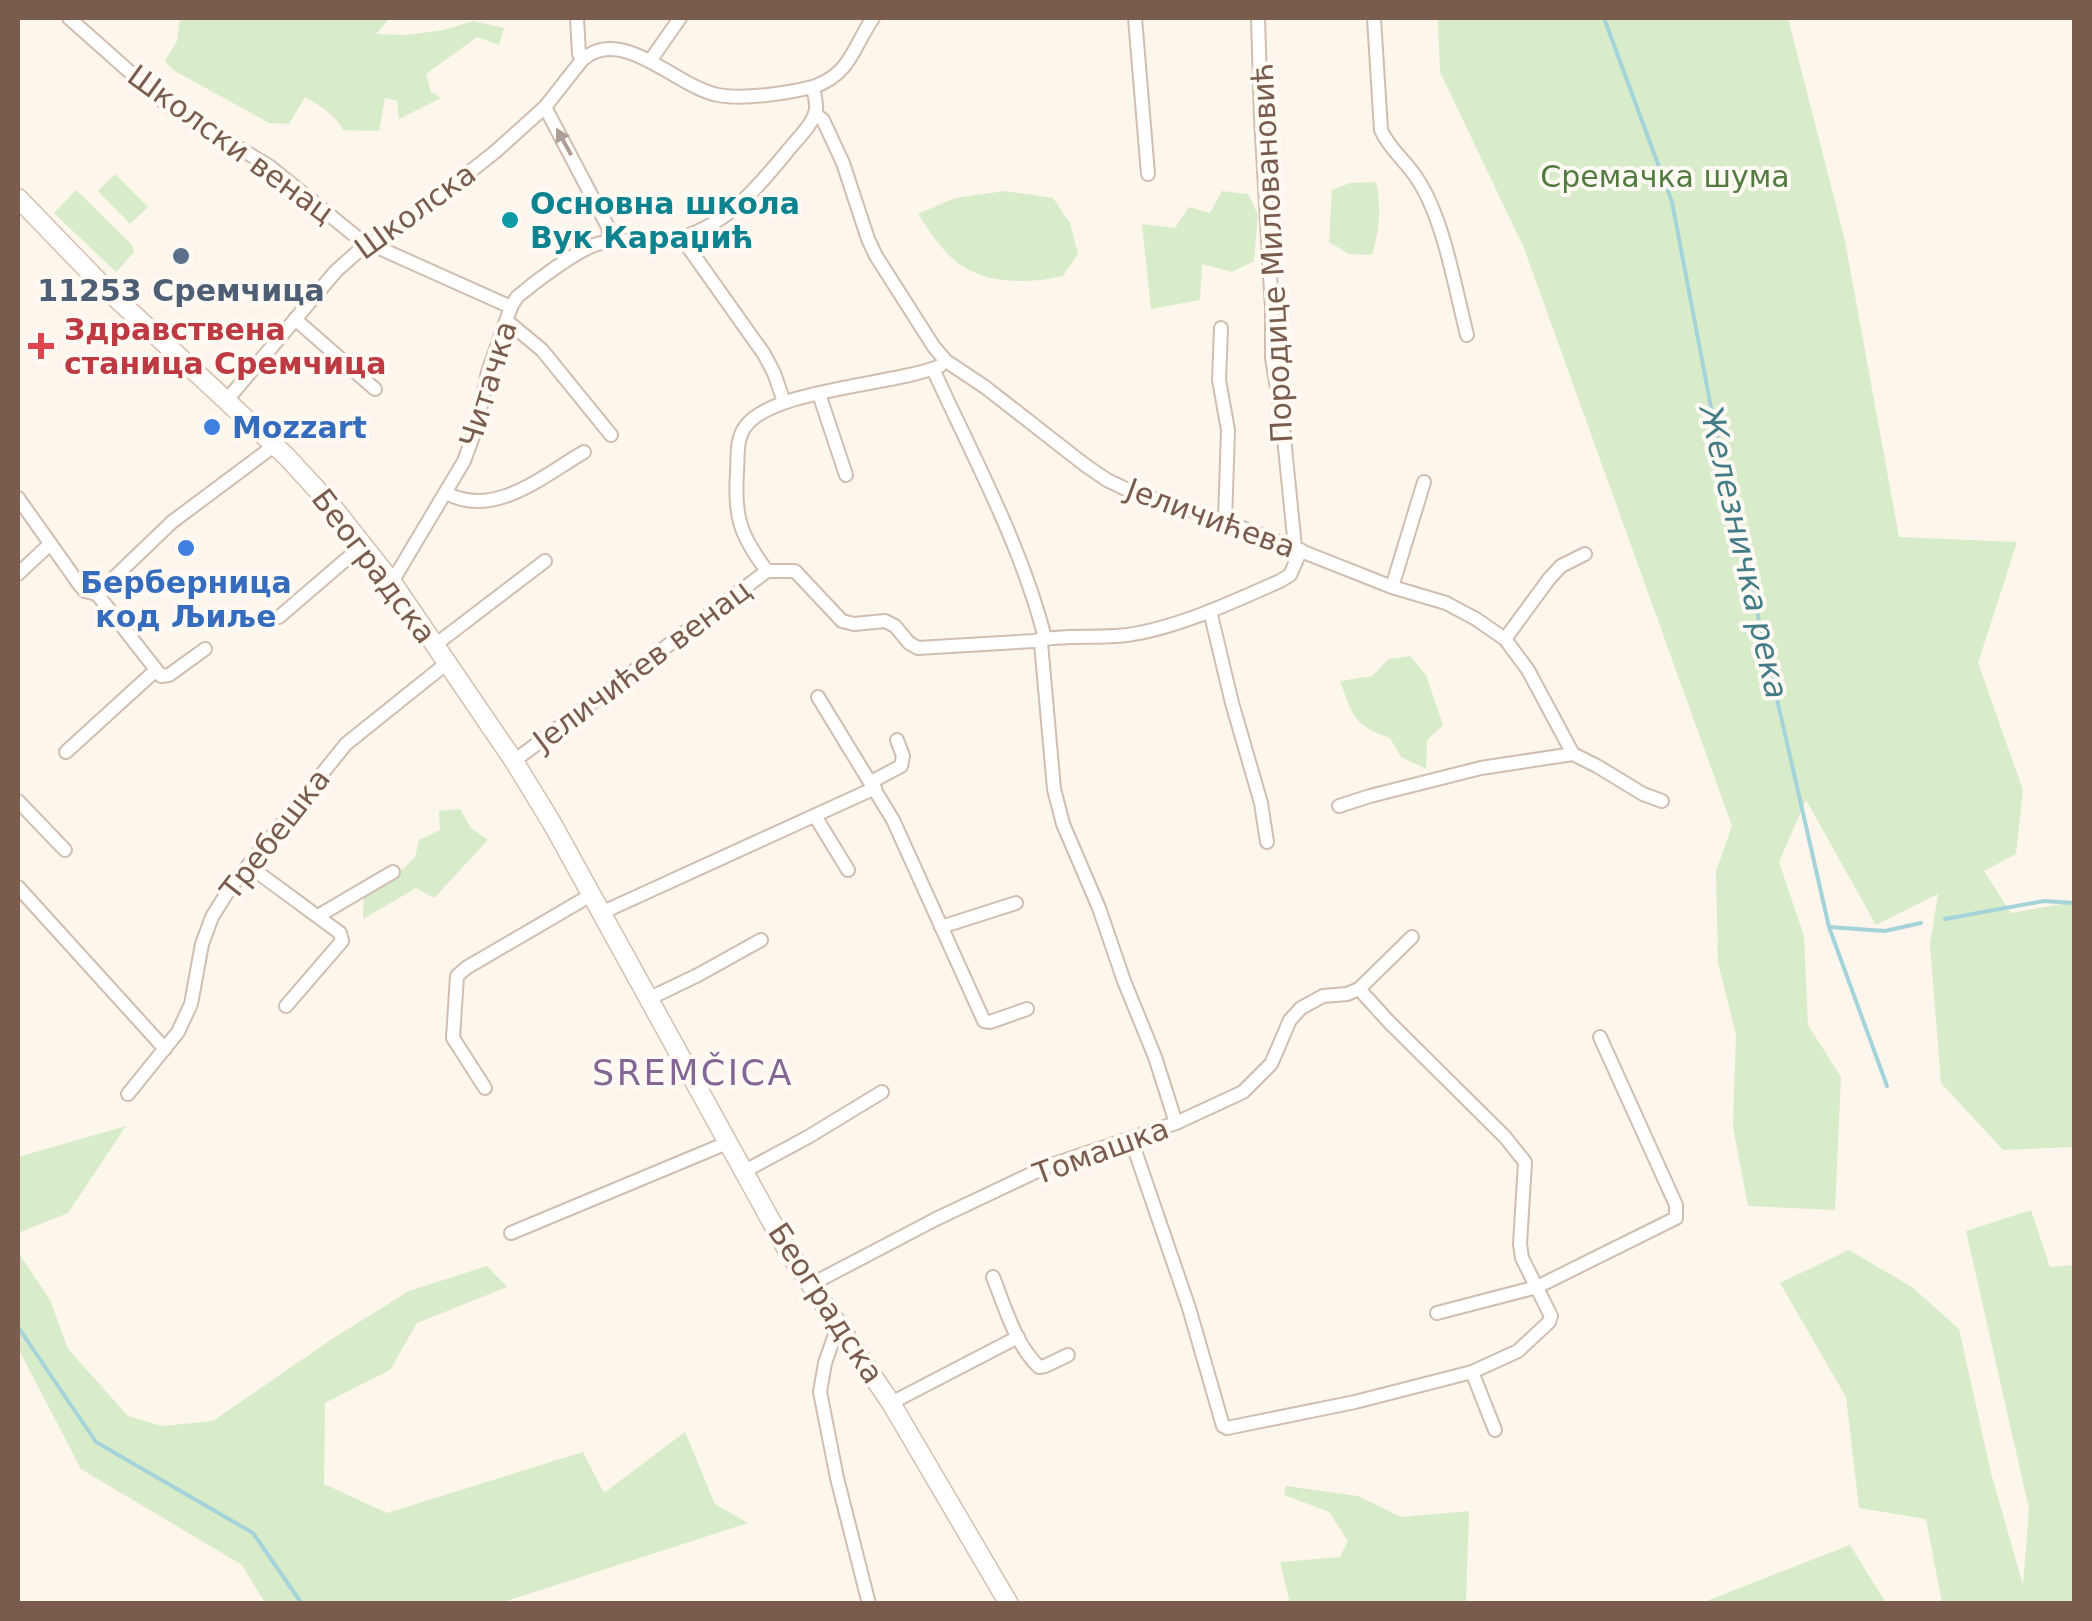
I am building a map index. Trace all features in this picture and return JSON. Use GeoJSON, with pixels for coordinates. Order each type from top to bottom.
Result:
{"type":"FeatureCollection","features":[{"type":"Feature","properties":{"kind":"main road","name":"Београдска"},"geometry":{"type":"LineString","coordinates":[[18,198],[104,287],[275,445],[332,506],[392,582],[514,760],[743,1172],[810,1285],[892,1403],[1009,1604]]}},
{"type":"Feature","properties":{"kind":"street","name":"Школски венац"},"geometry":{"type":"LineString","coordinates":[[68,18],[167,106],[269,166],[359,239],[384,248],[509,314],[611,436]]}},
{"type":"Feature","properties":{"kind":"street"},"geometry":{"type":"LineString","coordinates":[[577,18],[582,60],[592,52],[616,48],[650,61],[694,88],[735,96],[813,87],[835,77],[873,18]]}},
{"type":"Feature","properties":{"kind":"street"},"geometry":{"type":"LineString","coordinates":[[650,61],[680,18]]}},
{"type":"Feature","properties":{"kind":"street"},"geometry":{"type":"LineString","coordinates":[[1136,18],[1148,174]]}},
{"type":"Feature","properties":{"kind":"street","name":"Породице Миловановић"},"geometry":{"type":"LineString","coordinates":[[1258,18],[1272,358],[1298,548]]}},
{"type":"Feature","properties":{"kind":"street"},"geometry":{"type":"LineString","coordinates":[[1374,18],[1381,130],[1418,181],[1434,213],[1467,335]]}},
{"type":"Feature","properties":{"kind":"street","name":"Школска"},"geometry":{"type":"LineString","coordinates":[[226,401],[336,270],[357,250],[391,234],[484,161],[545,107],[582,60]]}},
{"type":"Feature","properties":{"kind":"street"},"geometry":{"type":"LineString","coordinates":[[767,571],[751,549],[735,501],[739,438],[750,421],[784,402],[933,369],[946,361],[876,256],[843,163],[824,120],[815,114],[813,87]]}},
{"type":"Feature","properties":{"kind":"street"},"geometry":{"type":"LineString","coordinates":[[545,107],[608,227],[610,240]]}},
{"type":"Feature","properties":{"kind":"street","name":"Читачка"},"geometry":{"type":"LineString","coordinates":[[392,582],[470,448],[488,372],[513,302],[524,290],[584,250],[610,240],[681,237],[718,221],[769,174],[815,114]]}},
{"type":"Feature","properties":{"kind":"street"},"geometry":{"type":"LineString","coordinates":[[681,237],[764,354],[784,402]]}},
{"type":"Feature","properties":{"kind":"street"},"geometry":{"type":"LineString","coordinates":[[295,318],[375,390]]}},
{"type":"Feature","properties":{"kind":"street"},"geometry":{"type":"LineString","coordinates":[[1221,328],[1220,380],[1228,430],[1225,521]]}},
{"type":"Feature","properties":{"kind":"street","name":"Јеличићева"},"geometry":{"type":"LineString","coordinates":[[946,361],[1108,480],[1132,492],[1225,521],[1392,587],[1446,602],[1476,619],[1505,639],[1528,670],[1573,754]]}},
{"type":"Feature","properties":{"kind":"street"},"geometry":{"type":"LineString","coordinates":[[933,369],[1018,554],[1035,600],[1045,638],[1041,644],[1049,739],[1054,790],[1063,824],[1155,1056],[1176,1123]]}},
{"type":"Feature","properties":{"kind":"street"},"geometry":{"type":"LineString","coordinates":[[819,394],[846,475]]}},
{"type":"Feature","properties":{"kind":"street"},"geometry":{"type":"LineString","coordinates":[[18,498],[79,584],[97,594],[172,522],[275,445]]}},
{"type":"Feature","properties":{"kind":"street"},"geometry":{"type":"LineString","coordinates":[[446,493],[465,502],[492,501],[519,491],[584,452]]}},
{"type":"Feature","properties":{"kind":"street"},"geometry":{"type":"LineString","coordinates":[[1392,587],[1424,482]]}},
{"type":"Feature","properties":{"kind":"street"},"geometry":{"type":"LineString","coordinates":[[18,574],[49,544]]}},
{"type":"Feature","properties":{"kind":"street"},"geometry":{"type":"LineString","coordinates":[[279,617],[364,544]]}},
{"type":"Feature","properties":{"kind":"street","name":"Јеличићев венац"},"geometry":{"type":"LineString","coordinates":[[514,760],[767,571],[796,571],[842,621],[885,621],[918,648],[1146,632],[1280,581],[1290,575],[1298,548]]}},
{"type":"Feature","properties":{"kind":"street"},"geometry":{"type":"LineString","coordinates":[[1505,639],[1548,579],[1561,566],[1584,554]]}},
{"type":"Feature","properties":{"kind":"street"},"geometry":{"type":"LineString","coordinates":[[435,646],[546,561]]}},
{"type":"Feature","properties":{"kind":"street"},"geometry":{"type":"LineString","coordinates":[[97,594],[161,676],[205,649]]}},
{"type":"Feature","properties":{"kind":"street"},"geometry":{"type":"LineString","coordinates":[[1210,610],[1261,803],[1267,842]]}},
{"type":"Feature","properties":{"kind":"street","name":"Требешка"},"geometry":{"type":"LineString","coordinates":[[128,1094],[178,1032],[191,1004],[202,944],[212,917],[230,888],[346,744],[447,664]]}},
{"type":"Feature","properties":{"kind":"street"},"geometry":{"type":"LineString","coordinates":[[66,752],[156,670]]}},
{"type":"Feature","properties":{"kind":"street"},"geometry":{"type":"LineString","coordinates":[[818,697],[894,820],[984,1020],[990,1022],[1027,1009]]}},
{"type":"Feature","properties":{"kind":"street"},"geometry":{"type":"LineString","coordinates":[[601,913],[815,816],[873,785],[901,766],[904,756],[897,740]]}},
{"type":"Feature","properties":{"kind":"street"},"geometry":{"type":"LineString","coordinates":[[1339,806],[1482,768],[1573,754],[1662,801]]}},
{"type":"Feature","properties":{"kind":"street"},"geometry":{"type":"LineString","coordinates":[[18,801],[65,850]]}},
{"type":"Feature","properties":{"kind":"street"},"geometry":{"type":"LineString","coordinates":[[815,816],[848,870]]}},
{"type":"Feature","properties":{"kind":"street"},"geometry":{"type":"LineString","coordinates":[[249,866],[340,933],[342,941],[286,1006]]}},
{"type":"Feature","properties":{"kind":"street"},"geometry":{"type":"LineString","coordinates":[[318,916],[393,872]]}},
{"type":"Feature","properties":{"kind":"street"},"geometry":{"type":"LineString","coordinates":[[18,887],[165,1049]]}},
{"type":"Feature","properties":{"kind":"street"},"geometry":{"type":"LineString","coordinates":[[484,1088],[453,1038],[457,976],[591,896]]}},
{"type":"Feature","properties":{"kind":"street"},"geometry":{"type":"LineString","coordinates":[[941,927],[1016,903]]}},
{"type":"Feature","properties":{"kind":"street"},"geometry":{"type":"LineString","coordinates":[[1130,1139],[1189,1308],[1223,1426],[1340,1405],[1472,1372],[1518,1351],[1550,1322],[1551,1316],[1522,1258],[1524,1162],[1359,989],[1412,937]]}},
{"type":"Feature","properties":{"kind":"street"},"geometry":{"type":"LineString","coordinates":[[648,999],[761,940]]}},
{"type":"Feature","properties":{"kind":"street","name":"Томашка"},"geometry":{"type":"LineString","coordinates":[[810,1285],[1048,1166],[1176,1123],[1233,1097],[1271,1064],[1290,1020],[1300,1008],[1323,996],[1359,989]]}},
{"type":"Feature","properties":{"kind":"street"},"geometry":{"type":"LineString","coordinates":[[1437,1313],[1537,1287],[1676,1218],[1676,1205],[1600,1037]]}},
{"type":"Feature","properties":{"kind":"street"},"geometry":{"type":"LineString","coordinates":[[743,1172],[882,1092]]}},
{"type":"Feature","properties":{"kind":"street"},"geometry":{"type":"LineString","coordinates":[[511,1233],[727,1143]]}},
{"type":"Feature","properties":{"kind":"street"},"geometry":{"type":"LineString","coordinates":[[993,1278],[1018,1337],[1039,1366],[1068,1356]]}},
{"type":"Feature","properties":{"kind":"street"},"geometry":{"type":"LineString","coordinates":[[838,1326],[820,1392],[869,1604]]}},
{"type":"Feature","properties":{"kind":"street"},"geometry":{"type":"LineString","coordinates":[[892,1403],[1018,1337]]}},
{"type":"Feature","properties":{"kind":"street"},"geometry":{"type":"LineString","coordinates":[[1472,1372],[1495,1430]]}},
{"type":"Feature","properties":{"kind":"green space"},"geometry":{"type":"Polygon","coordinates":[[[180,18],[390,18],[376,34],[406,35],[473,21],[504,28],[499,45],[477,37],[426,74],[431,92],[441,98],[399,119],[397,101],[385,98],[379,131],[343,130],[322,107],[305,97],[289,124],[269,123],[173,70],[165,61],[177,41],[180,18]]]}},
{"type":"Feature","properties":{"kind":"green space","name":"Сремачка шума"},"geometry":{"type":"Polygon","coordinates":[[[1438,18],[1788,18],[1845,241],[1899,537],[2017,542],[1978,663],[2023,790],[2016,854],[1984,871],[2011,913],[2074,902],[2074,1147],[2003,1150],[1941,1083],[1930,945],[1938,894],[1876,925],[1806,800],[1779,862],[1804,936],[1808,1025],[1841,1077],[1835,1210],[1748,1206],[1733,1127],[1736,1034],[1718,963],[1716,871],[1732,826],[1524,248],[1440,72],[1438,18]]]}},
{"type":"Feature","properties":{"kind":"green space"},"geometry":{"type":"Polygon","coordinates":[[[115,174],[148,207],[130,224],[98,191],[115,174]]]}},
{"type":"Feature","properties":{"kind":"green space"},"geometry":{"type":"Polygon","coordinates":[[[1376,182],[1379,219],[1372,255],[1349,254],[1329,242],[1332,190],[1350,183],[1376,182]]]}},
{"type":"Feature","properties":{"kind":"green space"},"geometry":{"type":"Polygon","coordinates":[[[76,190],[132,245],[134,252],[116,272],[54,213],[76,190]]]}},
{"type":"Feature","properties":{"kind":"green space"},"geometry":{"type":"Polygon","coordinates":[[[1005,191],[1053,198],[1070,223],[1078,254],[1063,276],[1013,281],[975,273],[950,256],[918,214],[955,198],[1005,191]]]}},
{"type":"Feature","properties":{"kind":"green space"},"geometry":{"type":"Polygon","coordinates":[[[1222,191],[1248,194],[1258,215],[1254,261],[1232,272],[1202,264],[1200,300],[1151,309],[1142,224],[1175,228],[1189,207],[1210,213],[1222,191]]]}},
{"type":"Feature","properties":{"kind":"green space"},"geometry":{"type":"Polygon","coordinates":[[[1410,656],[1426,675],[1443,725],[1427,740],[1426,769],[1401,757],[1390,738],[1368,729],[1356,718],[1340,681],[1372,676],[1389,659],[1410,656]]]}},
{"type":"Feature","properties":{"kind":"green space"},"geometry":{"type":"Polygon","coordinates":[[[460,809],[471,828],[488,840],[434,898],[416,888],[363,919],[364,894],[403,869],[415,857],[419,840],[440,830],[439,811],[460,809]]]}},
{"type":"Feature","properties":{"kind":"green space"},"geometry":{"type":"Polygon","coordinates":[[[126,1126],[68,1213],[18,1233],[18,1157],[126,1126]]]}},
{"type":"Feature","properties":{"kind":"green space"},"geometry":{"type":"Polygon","coordinates":[[[2031,1210],[2050,1267],[2074,1265],[2074,1603],[1942,1603],[1926,1519],[1859,1508],[1846,1397],[1780,1283],[1849,1250],[1912,1287],[1959,1329],[1991,1473],[2023,1585],[2029,1509],[1966,1231],[2031,1210]]]}},
{"type":"Feature","properties":{"kind":"green space"},"geometry":{"type":"Polygon","coordinates":[[[18,1252],[50,1300],[68,1349],[128,1416],[162,1426],[213,1421],[409,1291],[487,1266],[507,1287],[417,1323],[390,1370],[325,1403],[324,1484],[387,1513],[583,1452],[604,1493],[685,1432],[715,1504],[748,1523],[500,1603],[265,1603],[242,1565],[81,1469],[18,1348],[18,1252]]]}},
{"type":"Feature","properties":{"kind":"green space"},"geometry":{"type":"Polygon","coordinates":[[[1286,1486],[1358,1496],[1401,1517],[1469,1511],[1466,1603],[1290,1603],[1280,1562],[1340,1557],[1348,1541],[1329,1512],[1284,1495],[1286,1486]]]}},
{"type":"Feature","properties":{"kind":"green space"},"geometry":{"type":"Polygon","coordinates":[[[1850,1545],[1886,1603],[1707,1603],[1709,1600],[1850,1545]]]}},
{"type":"Feature","properties":{"kind":"waterway","name":"Железничка река"},"geometry":{"type":"LineString","coordinates":[[1604,18],[1672,202],[1714,423],[1829,927],[1887,1086]]}},
{"type":"Feature","properties":{"kind":"waterway"},"geometry":{"type":"LineString","coordinates":[[1945,919],[2044,901],[2074,903]]}},
{"type":"Feature","properties":{"kind":"waterway"},"geometry":{"type":"LineString","coordinates":[[1829,927],[1885,931],[1921,923]]}},
{"type":"Feature","properties":{"kind":"waterway"},"geometry":{"type":"LineString","coordinates":[[18,1327],[96,1442],[253,1533],[302,1604]]}},
{"type":"Feature","properties":{"kind":"place","name":"Основна школа Вук Караџић"},"geometry":{"type":"Point","coordinates":[510,220]}},
{"type":"Feature","properties":{"kind":"place","name":"11253 Сремчица"},"geometry":{"type":"Point","coordinates":[181,256]}},
{"type":"Feature","properties":{"kind":"place","name":"Здравствена станица Сремчица"},"geometry":{"type":"Point","coordinates":[41,346]}},
{"type":"Feature","properties":{"kind":"place","name":"Mozzart"},"geometry":{"type":"Point","coordinates":[212,427]}},
{"type":"Feature","properties":{"kind":"place","name":"Берберница код Љиље"},"geometry":{"type":"Point","coordinates":[186,548]}},
{"type":"Feature","properties":{"kind":"district","name":"SREMČICA"},"geometry":{"type":"Point","coordinates":[693,1073]}}]}
